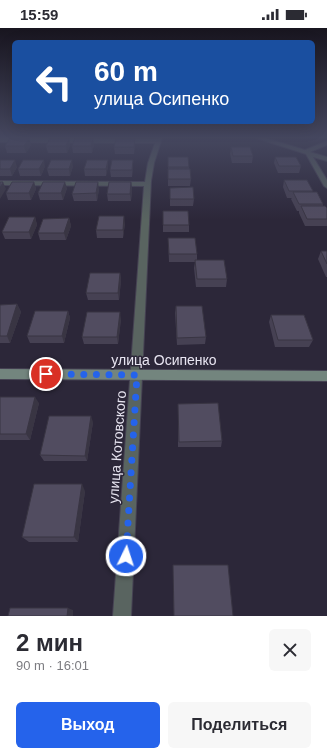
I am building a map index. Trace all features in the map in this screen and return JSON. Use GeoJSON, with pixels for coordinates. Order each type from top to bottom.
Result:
{"type":"FeatureCollection","features":[{"type":"Feature","properties":{"kind":"street","name":"улица Котовского"},"geometry":{"type":"LineString","coordinates":[[122,616],[148,184],[151,165]]}},
{"type":"Feature","properties":{"kind":"street"},"geometry":{"type":"LineString","coordinates":[[315,165],[327,186]]}},
{"type":"Feature","properties":{"kind":"street"},"geometry":{"type":"LineString","coordinates":[[0,183],[148,184]]}},
{"type":"Feature","properties":{"kind":"street","name":"улица Осипенко"},"geometry":{"type":"LineString","coordinates":[[0,374],[327,376]]}},
{"type":"Feature","properties":{"kind":"building"},"geometry":{"type":"Polygon","coordinates":[[[0,165],[12,165],[10,169],[0,169],[0,165]]]}},
{"type":"Feature","properties":{"kind":"building"},"geometry":{"type":"Polygon","coordinates":[[[20,165],[41,165],[39,169],[18,169],[20,165]]]}},
{"type":"Feature","properties":{"kind":"building"},"geometry":{"type":"Polygon","coordinates":[[[49,165],[70,165],[69,169],[47,169],[49,165]]]}},
{"type":"Feature","properties":{"kind":"building"},"geometry":{"type":"Polygon","coordinates":[[[85,165],[107,165],[106,169],[84,169],[85,165]]]}},
{"type":"Feature","properties":{"kind":"building"},"geometry":{"type":"Polygon","coordinates":[[[111,165],[132,165],[132,170],[110,170],[111,165]]]}},
{"type":"Feature","properties":{"kind":"building"},"geometry":{"type":"Polygon","coordinates":[[[168,165],[189,165],[189,167],[168,167],[168,165]]]}},
{"type":"Feature","properties":{"kind":"building"},"geometry":{"type":"Polygon","coordinates":[[[279,165],[301,166],[279,166],[279,165]]]}},
{"type":"Feature","properties":{"kind":"building"},"geometry":{"type":"Polygon","coordinates":[[[168,169],[190,169],[191,179],[168,179],[168,169]]]}},
{"type":"Feature","properties":{"kind":"building"},"geometry":{"type":"Polygon","coordinates":[[[284,180],[307,180],[313,191],[289,191],[284,180]]]}},
{"type":"Feature","properties":{"kind":"building"},"geometry":{"type":"Polygon","coordinates":[[[12,182],[34,182],[29,193],[6,193],[12,182]]]}},
{"type":"Feature","properties":{"kind":"building"},"geometry":{"type":"Polygon","coordinates":[[[43,182],[65,182],[61,193],[38,193],[43,182]]]}},
{"type":"Feature","properties":{"kind":"building"},"geometry":{"type":"Polygon","coordinates":[[[76,182],[98,182],[96,193],[72,194],[76,182]]]}},
{"type":"Feature","properties":{"kind":"building"},"geometry":{"type":"Polygon","coordinates":[[[109,182],[131,182],[130,194],[107,194],[109,182]]]}},
{"type":"Feature","properties":{"kind":"building"},"geometry":{"type":"Polygon","coordinates":[[[193,187],[194,199],[170,199],[170,188],[193,187]]]}},
{"type":"Feature","properties":{"kind":"building"},"geometry":{"type":"Polygon","coordinates":[[[293,192],[317,192],[323,204],[299,204],[293,192]]]}},
{"type":"Feature","properties":{"kind":"building"},"geometry":{"type":"Polygon","coordinates":[[[301,206],[325,206],[327,208],[327,219],[307,219],[301,206]]]}},
{"type":"Feature","properties":{"kind":"building"},"geometry":{"type":"Polygon","coordinates":[[[163,211],[188,211],[189,225],[163,225],[163,211]]]}},
{"type":"Feature","properties":{"kind":"building"},"geometry":{"type":"Polygon","coordinates":[[[99,216],[124,216],[123,230],[96,230],[99,216]]]}},
{"type":"Feature","properties":{"kind":"building"},"geometry":{"type":"Polygon","coordinates":[[[9,217],[35,217],[29,232],[2,232],[9,217]]]}},
{"type":"Feature","properties":{"kind":"building"},"geometry":{"type":"Polygon","coordinates":[[[69,218],[64,233],[38,233],[43,219],[69,218]]]}},
{"type":"Feature","properties":{"kind":"building"},"geometry":{"type":"Polygon","coordinates":[[[168,238],[195,238],[197,254],[169,254],[168,238]]]}},
{"type":"Feature","properties":{"kind":"building"},"geometry":{"type":"Polygon","coordinates":[[[321,251],[327,251],[327,264],[321,251]]]}},
{"type":"Feature","properties":{"kind":"building"},"geometry":{"type":"Polygon","coordinates":[[[195,260],[224,260],[227,279],[197,279],[195,260]]]}},
{"type":"Feature","properties":{"kind":"building"},"geometry":{"type":"Polygon","coordinates":[[[90,273],[120,273],[118,293],[86,293],[90,273]]]}},
{"type":"Feature","properties":{"kind":"building"},"geometry":{"type":"Polygon","coordinates":[[[17,304],[7,336],[0,336],[0,305],[17,304]]]}},
{"type":"Feature","properties":{"kind":"building"},"geometry":{"type":"Polygon","coordinates":[[[176,306],[202,306],[206,337],[177,338],[176,306]]]}},
{"type":"Feature","properties":{"kind":"building"},"geometry":{"type":"Polygon","coordinates":[[[35,311],[68,311],[62,336],[27,336],[35,311]]]}},
{"type":"Feature","properties":{"kind":"building"},"geometry":{"type":"Polygon","coordinates":[[[87,312],[120,312],[117,337],[82,337],[87,312]]]}},
{"type":"Feature","properties":{"kind":"building"},"geometry":{"type":"Polygon","coordinates":[[[271,315],[304,315],[313,340],[278,340],[271,315]]]}},
{"type":"Feature","properties":{"kind":"building"},"geometry":{"type":"Polygon","coordinates":[[[0,397],[35,397],[26,434],[0,434],[0,397]]]}},
{"type":"Feature","properties":{"kind":"building"},"geometry":{"type":"Polygon","coordinates":[[[218,403],[222,441],[179,442],[178,404],[218,403]]]}},
{"type":"Feature","properties":{"kind":"building"},"geometry":{"type":"Polygon","coordinates":[[[49,416],[91,416],[85,456],[40,455],[49,416]]]}},
{"type":"Feature","properties":{"kind":"building"},"geometry":{"type":"Polygon","coordinates":[[[34,484],[82,484],[74,537],[22,537],[34,484]]]}},
{"type":"Feature","properties":{"kind":"building"},"geometry":{"type":"Polygon","coordinates":[[[173,565],[228,565],[233,616],[174,616],[173,565]]]}},
{"type":"Feature","properties":{"kind":"building"},"geometry":{"type":"Polygon","coordinates":[[[10,608],[68,608],[67,616],[8,616],[10,608]]]}},
{"type":"Feature","properties":{"kind":"route"},"geometry":{"type":"LineString","coordinates":[[46,374],[137,375],[126,556]]}}]}
